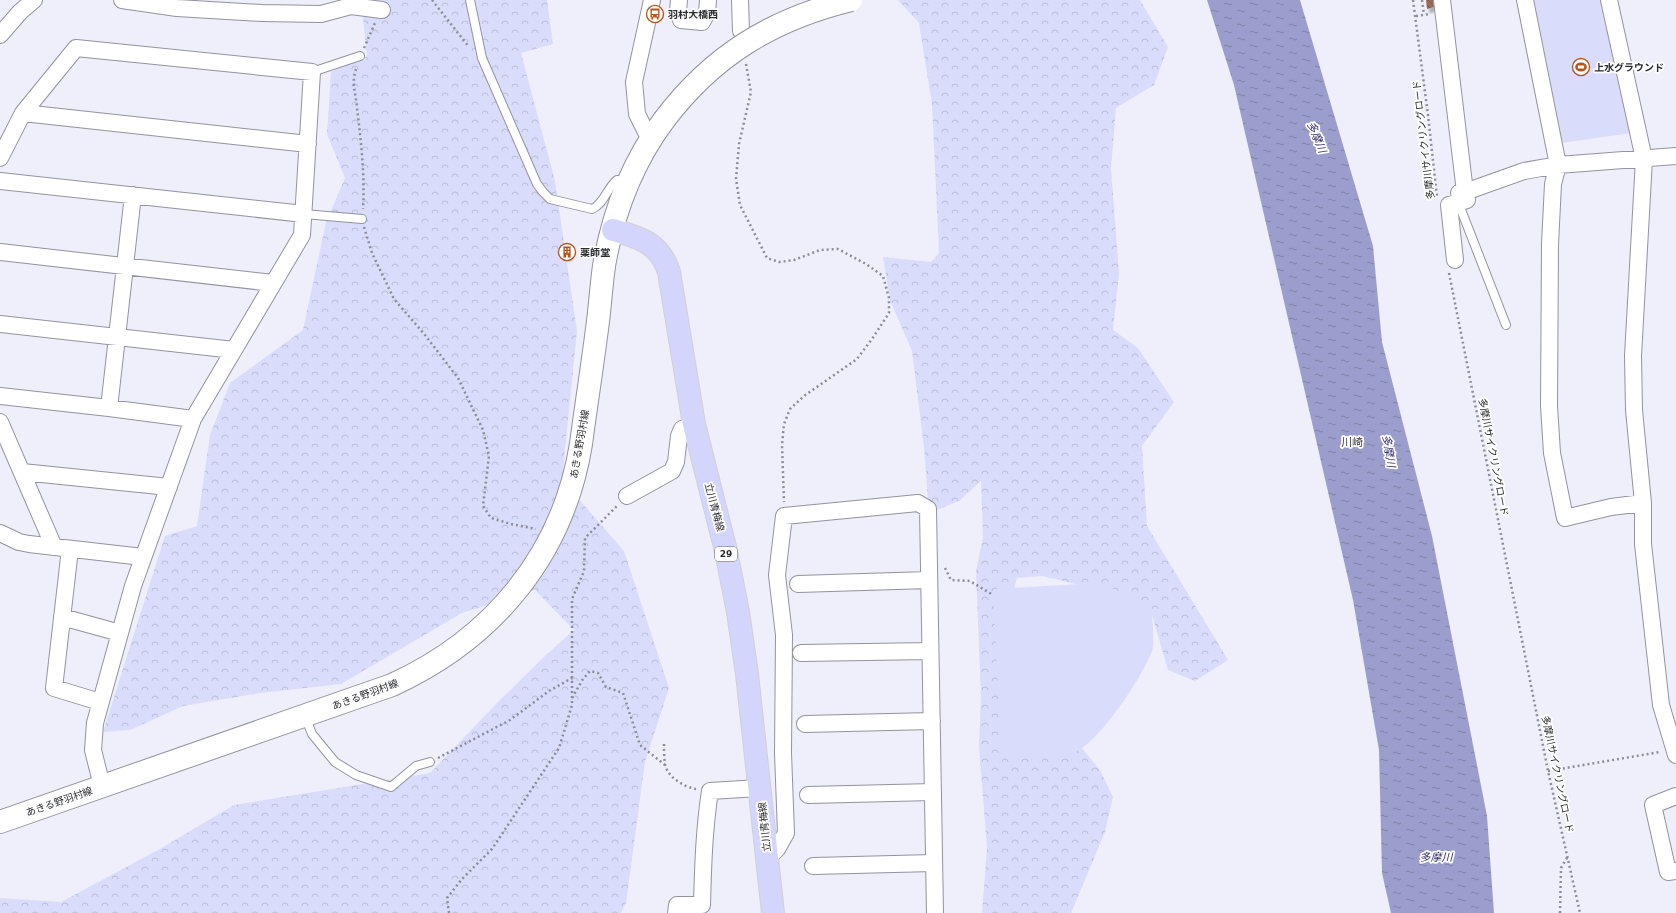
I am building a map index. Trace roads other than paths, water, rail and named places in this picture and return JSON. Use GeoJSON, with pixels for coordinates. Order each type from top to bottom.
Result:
{"type":"FeatureCollection","features":[{"type":"Feature","properties":{"kind":"main road","name":"あきる野羽村線"},"geometry":{"type":"LineString","coordinates":[[0,822],[399,682],[430,666],[465,642],[487,623],[514,593],[538,560],[553,532],[569,496],[578,462],[598,327],[604,266],[612,230],[628,182],[637,162],[650,140],[682,97],[702,77],[745,43],[795,17],[827,6],[851,0]]}},
{"type":"Feature","properties":{"kind":"main road","name":"立川青梅線"},"geometry":{"type":"LineString","coordinates":[[612,230],[637,236],[648,243],[660,254],[668,268],[694,424],[726,551],[738,612],[747,674],[773,913]]}},
{"type":"Feature","properties":{"kind":"street"},"geometry":{"type":"LineString","coordinates":[[0,35],[20,12],[34,0]]}},
{"type":"Feature","properties":{"kind":"street"},"geometry":{"type":"LineString","coordinates":[[122,0],[177,8],[262,13],[321,14],[351,6],[382,10]]}},
{"type":"Feature","properties":{"kind":"street"},"geometry":{"type":"LineString","coordinates":[[650,140],[637,114],[634,82],[652,0]]}},
{"type":"Feature","properties":{"kind":"street"},"geometry":{"type":"LineString","coordinates":[[679,0],[678,11],[682,20],[702,22],[707,13],[708,0]]}},
{"type":"Feature","properties":{"kind":"street"},"geometry":{"type":"LineString","coordinates":[[740,0],[741,31]]}},
{"type":"Feature","properties":{"kind":"street"},"geometry":{"type":"LineString","coordinates":[[1442,0],[1460,196]]}},
{"type":"Feature","properties":{"kind":"street"},"geometry":{"type":"LineString","coordinates":[[1525,0],[1558,164],[1553,184],[1550,244],[1549,406],[1552,453],[1565,518],[1611,507],[1643,503]]}},
{"type":"Feature","properties":{"kind":"street"},"geometry":{"type":"LineString","coordinates":[[1610,0],[1644,159],[1633,356],[1634,410],[1643,503],[1643,544],[1661,705],[1675,752]]}},
{"type":"Feature","properties":{"kind":"street"},"geometry":{"type":"LineString","coordinates":[[0,158],[23,113],[76,48],[312,72],[302,235],[193,419],[133,586],[100,702],[92,750],[102,786]]}},
{"type":"Feature","properties":{"kind":"street"},"geometry":{"type":"LineString","coordinates":[[23,113],[308,144]]}},
{"type":"Feature","properties":{"kind":"street"},"geometry":{"type":"LineString","coordinates":[[1452,266],[1449,205],[1460,196],[1524,170],[1558,164],[1676,156]]}},
{"type":"Feature","properties":{"kind":"street"},"geometry":{"type":"LineString","coordinates":[[0,180],[304,214]]}},
{"type":"Feature","properties":{"kind":"street"},"geometry":{"type":"LineString","coordinates":[[109,408],[133,195]]}},
{"type":"Feature","properties":{"kind":"street"},"geometry":{"type":"LineString","coordinates":[[0,252],[273,283]]}},
{"type":"Feature","properties":{"kind":"street"},"geometry":{"type":"LineString","coordinates":[[0,324],[234,350]]}},
{"type":"Feature","properties":{"kind":"street"},"geometry":{"type":"LineString","coordinates":[[0,396],[193,419]]}},
{"type":"Feature","properties":{"kind":"street"},"geometry":{"type":"LineString","coordinates":[[0,422],[54,547]]}},
{"type":"Feature","properties":{"kind":"street"},"geometry":{"type":"LineString","coordinates":[[628,496],[672,471],[676,462],[679,436],[682,429],[694,424]]}},
{"type":"Feature","properties":{"kind":"street"},"geometry":{"type":"LineString","coordinates":[[22,472],[169,487]]}},
{"type":"Feature","properties":{"kind":"street"},"geometry":{"type":"LineString","coordinates":[[767,859],[776,849],[786,833],[783,753],[784,635],[777,575],[784,516],[918,503],[928,510],[935,913]]}},
{"type":"Feature","properties":{"kind":"street"},"geometry":{"type":"LineString","coordinates":[[0,533],[19,542],[143,557]]}},
{"type":"Feature","properties":{"kind":"street"},"geometry":{"type":"LineString","coordinates":[[70,549],[54,688],[100,702]]}},
{"type":"Feature","properties":{"kind":"street"},"geometry":{"type":"LineString","coordinates":[[798,584],[929,580]]}},
{"type":"Feature","properties":{"kind":"street"},"geometry":{"type":"LineString","coordinates":[[62,617],[120,633]]}},
{"type":"Feature","properties":{"kind":"street"},"geometry":{"type":"LineString","coordinates":[[801,654],[930,651]]}},
{"type":"Feature","properties":{"kind":"street"},"geometry":{"type":"LineString","coordinates":[[805,724],[932,721]]}},
{"type":"Feature","properties":{"kind":"street"},"geometry":{"type":"LineString","coordinates":[[676,913],[677,905],[702,905],[703,848],[710,791],[759,788]]}},
{"type":"Feature","properties":{"kind":"street"},"geometry":{"type":"LineString","coordinates":[[808,795],[934,792]]}},
{"type":"Feature","properties":{"kind":"street"},"geometry":{"type":"LineString","coordinates":[[1676,796],[1653,805],[1668,872],[1676,871]]}},
{"type":"Feature","properties":{"kind":"street"},"geometry":{"type":"LineString","coordinates":[[813,866],[934,862]]}},
{"type":"Feature","properties":{"kind":"lane"},"geometry":{"type":"LineString","coordinates":[[470,0],[482,58],[537,184],[547,196],[550,199],[592,209],[601,202],[610,186],[617,180],[628,182]]}},
{"type":"Feature","properties":{"kind":"lane"},"geometry":{"type":"LineString","coordinates":[[312,72],[360,56]]}},
{"type":"Feature","properties":{"kind":"lane"},"geometry":{"type":"LineString","coordinates":[[1460,196],[1506,325]]}},
{"type":"Feature","properties":{"kind":"lane"},"geometry":{"type":"LineString","coordinates":[[304,214],[362,219]]}},
{"type":"Feature","properties":{"kind":"lane"},"geometry":{"type":"LineString","coordinates":[[305,716],[312,734],[335,762],[356,775],[390,787],[416,766],[430,762]]}},
{"type":"Feature","properties":{"kind":"water","name":"多摩川"},"geometry":{"type":"Polygon","coordinates":[[[1207,0],[1300,0],[1373,246],[1382,342],[1432,536],[1487,816],[1494,913],[1391,913],[1382,873],[1379,750],[1353,600],[1234,85],[1207,0]]]}},
{"type":"Feature","properties":{"kind":"place","name":"羽村大橋西"},"geometry":{"type":"Point","coordinates":[655,14]}},
{"type":"Feature","properties":{"kind":"place","name":"上水グラウンド"},"geometry":{"type":"Point","coordinates":[1581,67]}},
{"type":"Feature","properties":{"kind":"place","name":"薬師堂"},"geometry":{"type":"Point","coordinates":[567,252]}},
{"type":"Feature","properties":{"kind":"district","name":"川崎"},"geometry":{"type":"Point","coordinates":[1352,442]}}]}
